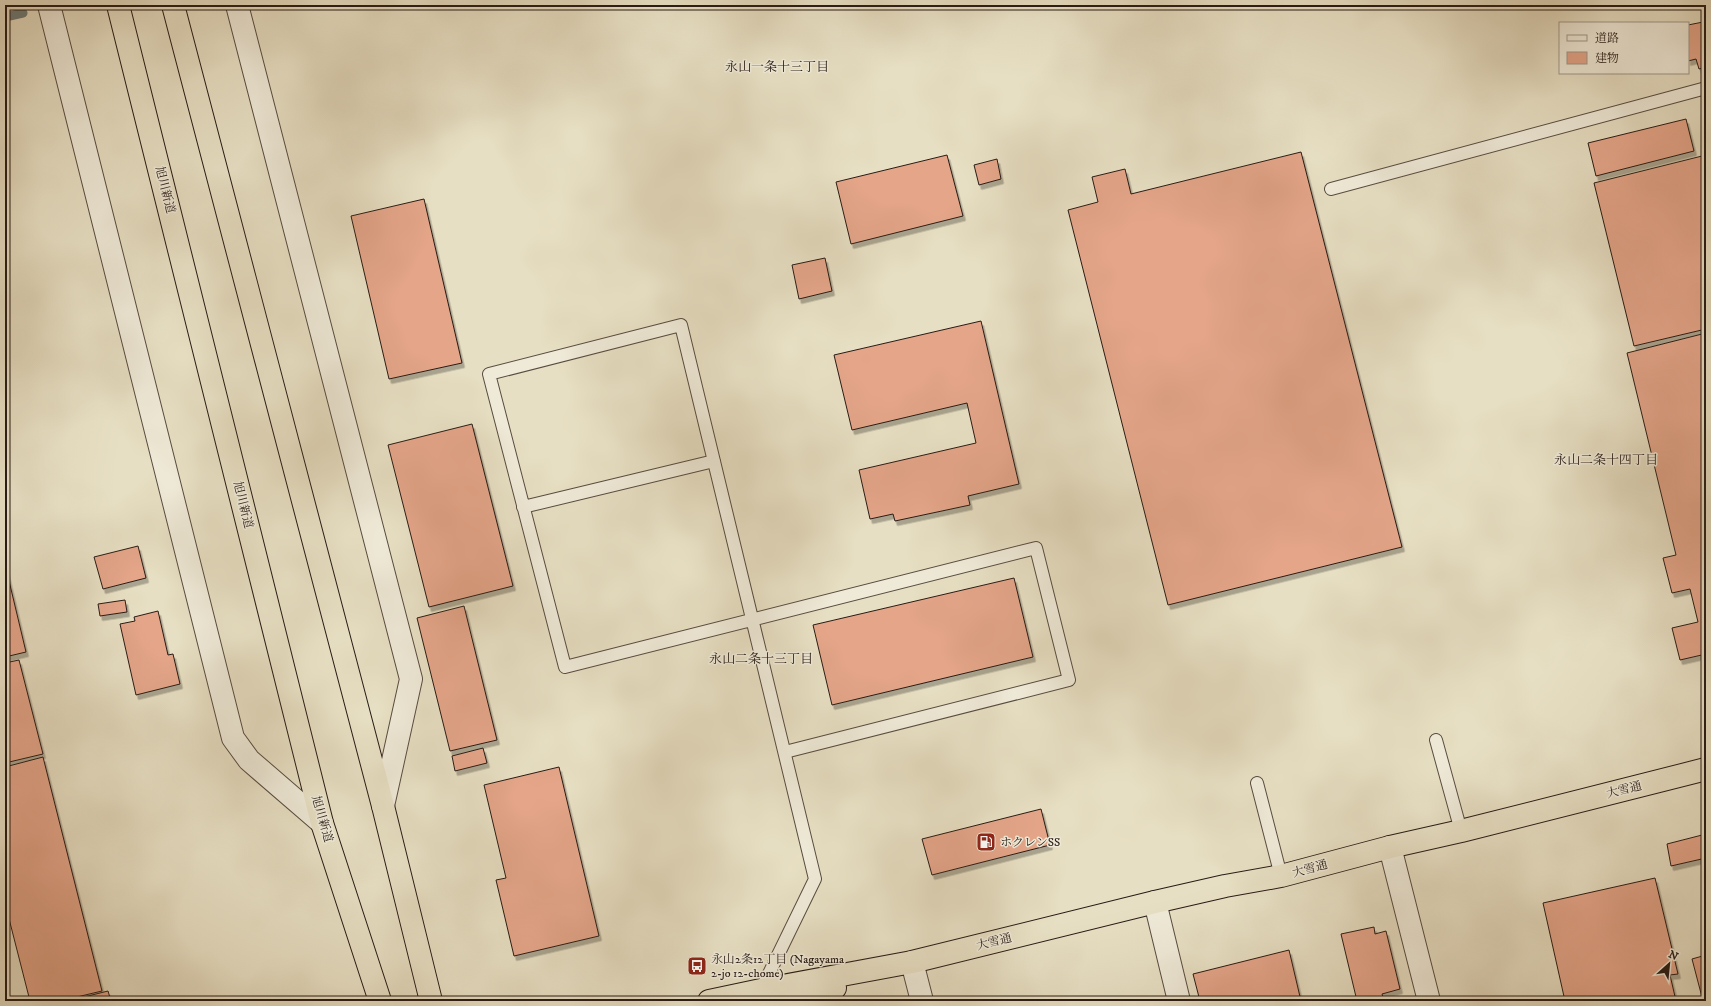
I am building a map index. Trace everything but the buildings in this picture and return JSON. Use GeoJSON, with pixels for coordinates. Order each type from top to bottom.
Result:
{"type":"FeatureCollection","features":[{"type":"Feature","properties":{"kind":"highway","name":"旭川新道"},"geometry":{"type":"LineString","coordinates":[[118,5],[322,823],[380,1001]]}},
{"type":"Feature","properties":{"kind":"highway"},"geometry":{"type":"LineString","coordinates":[[173,5],[383,806],[431,1001]]}},
{"type":"Feature","properties":{"kind":"highway","name":"大雪通"},"geometry":{"type":"LineString","coordinates":[[709,1001],[912,962],[1155,902],[1225,886],[1281,876],[1390,847],[1461,831],[1706,769]]}},
{"type":"Feature","properties":{"kind":"highway","name":"大雪通"},"geometry":{"type":"LineString","coordinates":[[794,1001],[912,962]]}},
{"type":"Feature","properties":{"kind":"street"},"geometry":{"type":"LineString","coordinates":[[49,5],[233,738],[249,760],[322,823]]}},
{"type":"Feature","properties":{"kind":"street"},"geometry":{"type":"LineString","coordinates":[[237,5],[411,679],[383,806]]}},
{"type":"Feature","properties":{"kind":"street"},"geometry":{"type":"LineString","coordinates":[[1390,847],[1429,1001]]}},
{"type":"Feature","properties":{"kind":"street"},"geometry":{"type":"LineString","coordinates":[[1155,902],[1179,1001]]}},
{"type":"Feature","properties":{"kind":"street"},"geometry":{"type":"LineString","coordinates":[[912,962],[922,1001]]}},
{"type":"Feature","properties":{"kind":"lane"},"geometry":{"type":"LineString","coordinates":[[1331,189],[1706,88]]}},
{"type":"Feature","properties":{"kind":"lane"},"geometry":{"type":"LineString","coordinates":[[761,990],[815,878],[784,752],[752,620],[681,325],[489,374],[565,667],[752,620],[1036,548],[1070,680],[784,752]]}},
{"type":"Feature","properties":{"kind":"lane"},"geometry":{"type":"LineString","coordinates":[[523,507],[714,461]]}},
{"type":"Feature","properties":{"kind":"lane"},"geometry":{"type":"LineString","coordinates":[[1436,740],[1461,831]]}},
{"type":"Feature","properties":{"kind":"lane"},"geometry":{"type":"LineString","coordinates":[[1257,782],[1281,876]]}},
{"type":"Feature","properties":{"kind":"waterway"},"geometry":{"type":"LineString","coordinates":[[5,17],[23,13]]}},
{"type":"Feature","properties":{"kind":"place","name":"ホクレンSS"},"geometry":{"type":"Point","coordinates":[986,842]}},
{"type":"Feature","properties":{"kind":"place","name":"永山2条12丁目 (Nagayama 2-jo 12-chome)"},"geometry":{"type":"Point","coordinates":[697,966]}},
{"type":"Feature","properties":{"kind":"district","name":"永山一条十三丁目"},"geometry":{"type":"Point","coordinates":[777,67]}},
{"type":"Feature","properties":{"kind":"district","name":"永山二条十四丁目"},"geometry":{"type":"Point","coordinates":[1606,460]}},
{"type":"Feature","properties":{"kind":"district","name":"永山二条十三丁目"},"geometry":{"type":"Point","coordinates":[761,659]}}]}
